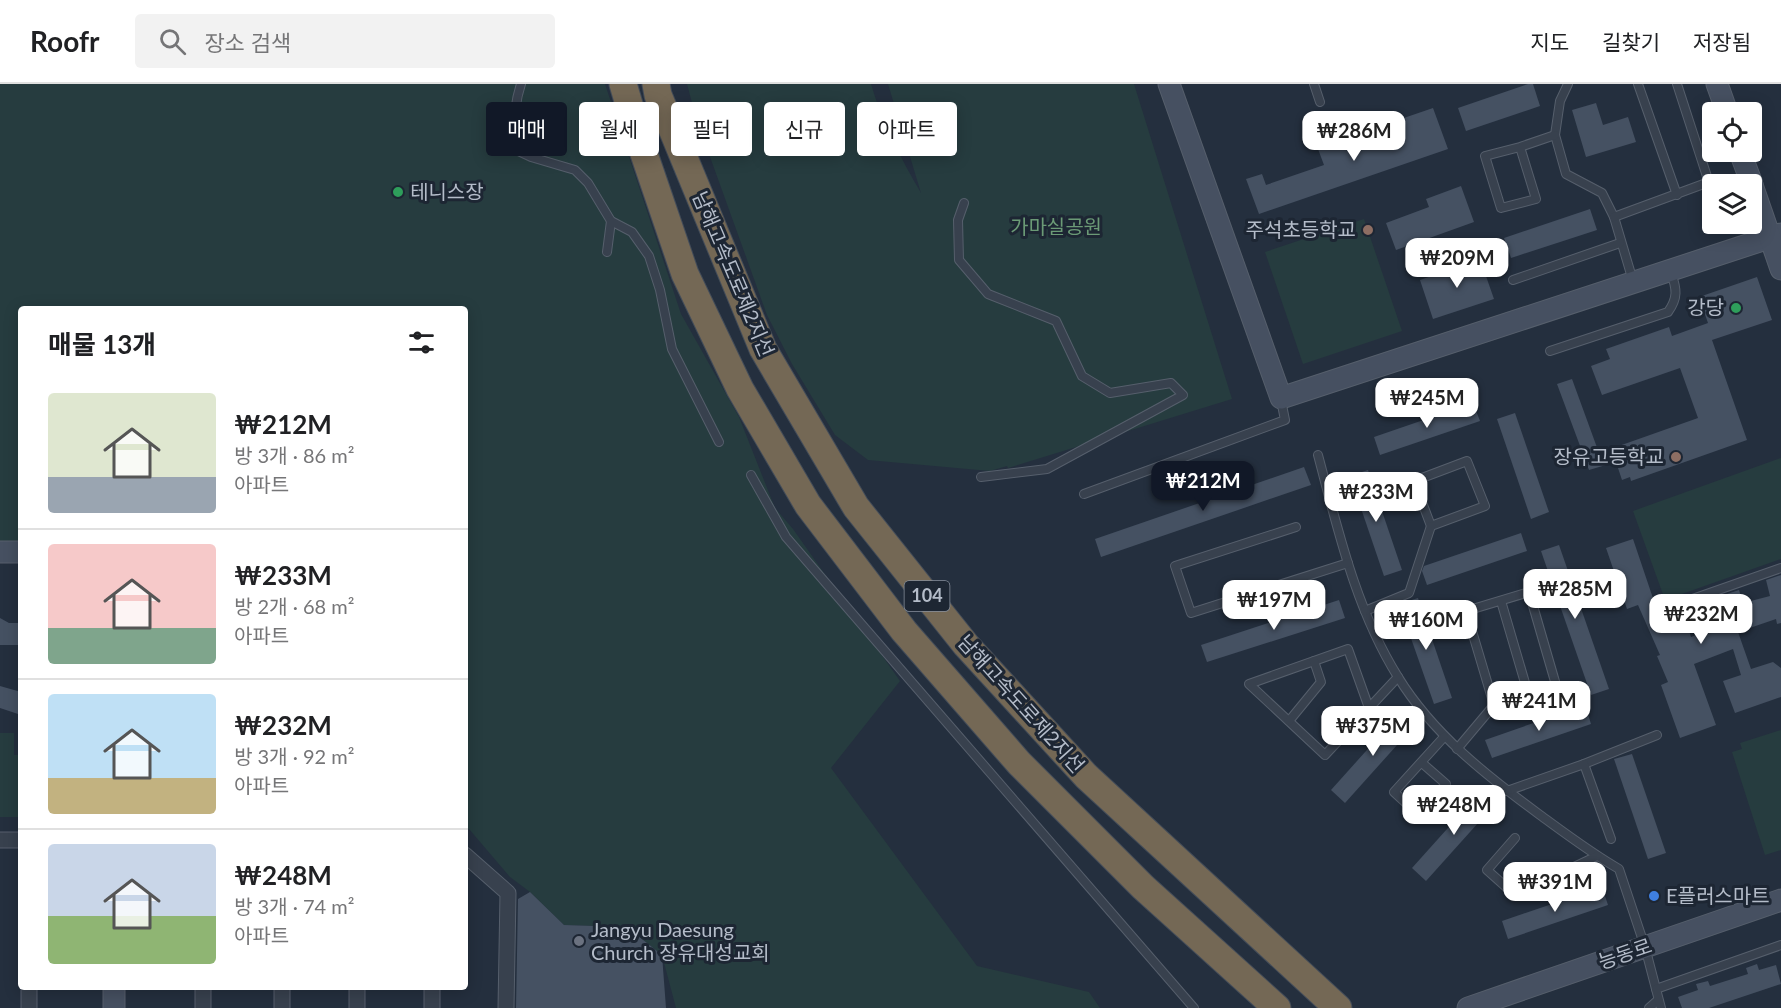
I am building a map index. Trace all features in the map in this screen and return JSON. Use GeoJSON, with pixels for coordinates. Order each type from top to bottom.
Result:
{"type":"FeatureCollection","features":[{"type":"Feature","properties":{"kind":"highway","name":"남해고속도로제2지선"},"geometry":{"type":"LineString","coordinates":[[622,84],[685,274],[740,389],[808,505],[904,631],[1019,763],[1143,886],[1277,1008]]}},
{"type":"Feature","properties":{"kind":"highway","name":"남해고속도로제2지선"},"geometry":{"type":"LineString","coordinates":[[656,84],[658,95],[763,349],[856,507],[966,645],[1086,776],[1338,1008]]}},
{"type":"Feature","properties":{"kind":"street"},"geometry":{"type":"LineString","coordinates":[[1717,84],[1723,102]]}},
{"type":"Feature","properties":{"kind":"street"},"geometry":{"type":"LineString","coordinates":[[1172,85],[1281,398],[1776,236]]}},
{"type":"Feature","properties":{"kind":"street"},"geometry":{"type":"LineString","coordinates":[[1762,206],[1776,236],[1781,269]]}},
{"type":"Feature","properties":{"kind":"street"},"geometry":{"type":"LineString","coordinates":[[0,552],[18,552]]}},
{"type":"Feature","properties":{"kind":"street"},"geometry":{"type":"LineString","coordinates":[[0,840],[18,840]]}},
{"type":"Feature","properties":{"kind":"street"},"geometry":{"type":"LineString","coordinates":[[468,858],[508,893],[506,1008]]}},
{"type":"Feature","properties":{"kind":"street","name":"능동로"},"geometry":{"type":"LineString","coordinates":[[1468,1008],[1781,900]]}},
{"type":"Feature","properties":{"kind":"street"},"geometry":{"type":"LineString","coordinates":[[29,990],[29,1008]]}},
{"type":"Feature","properties":{"kind":"street"},"geometry":{"type":"LineString","coordinates":[[114,990],[114,1008]]}},
{"type":"Feature","properties":{"kind":"street"},"geometry":{"type":"LineString","coordinates":[[203,990],[203,1008]]}},
{"type":"Feature","properties":{"kind":"street"},"geometry":{"type":"LineString","coordinates":[[282,990],[282,1008]]}},
{"type":"Feature","properties":{"kind":"street"},"geometry":{"type":"LineString","coordinates":[[357,990],[357,1008]]}},
{"type":"Feature","properties":{"kind":"street"},"geometry":{"type":"LineString","coordinates":[[432,990],[432,1008]]}},
{"type":"Feature","properties":{"kind":"lane"},"geometry":{"type":"LineString","coordinates":[[520,84],[516,97],[514,149],[531,157],[575,170],[588,183],[611,221],[632,232],[649,256],[660,291],[672,349],[718,442]]}},
{"type":"Feature","properties":{"kind":"lane"},"geometry":{"type":"LineString","coordinates":[[1314,84],[1320,102]]}},
{"type":"Feature","properties":{"kind":"lane"},"geometry":{"type":"LineString","coordinates":[[1568,84],[1560,101],[1555,135],[1566,174],[1602,194],[1614,217],[1633,282]]}},
{"type":"Feature","properties":{"kind":"lane"},"geometry":{"type":"LineString","coordinates":[[1638,84],[1677,195]]}},
{"type":"Feature","properties":{"kind":"lane"},"geometry":{"type":"LineString","coordinates":[[1677,84],[1706,174]]}},
{"type":"Feature","properties":{"kind":"lane"},"geometry":{"type":"LineString","coordinates":[[1520,147],[1536,199],[1501,208],[1485,156],[1555,135]]}},
{"type":"Feature","properties":{"kind":"lane"},"geometry":{"type":"LineString","coordinates":[[1614,217],[1702,185]]}},
{"type":"Feature","properties":{"kind":"lane"},"geometry":{"type":"LineString","coordinates":[[964,203],[958,220],[959,261],[988,294],[1056,321],[1082,376],[1110,393],[1171,383],[1183,395],[1047,469],[981,477]]}},
{"type":"Feature","properties":{"kind":"lane"},"geometry":{"type":"LineString","coordinates":[[607,252],[611,221]]}},
{"type":"Feature","properties":{"kind":"lane"},"geometry":{"type":"LineString","coordinates":[[1513,280],[1620,243]]}},
{"type":"Feature","properties":{"kind":"lane"},"geometry":{"type":"LineString","coordinates":[[1550,351],[1668,312],[1676,301],[1677,289],[1670,270]]}},
{"type":"Feature","properties":{"kind":"lane"},"geometry":{"type":"LineString","coordinates":[[1084,494],[1285,420],[1281,398]]}},
{"type":"Feature","properties":{"kind":"lane"},"geometry":{"type":"LineString","coordinates":[[1318,455],[1348,563],[1365,611],[1398,677],[1444,737],[1457,749],[1508,791],[1597,856],[1619,869],[1645,947],[1656,989],[1659,1004],[1649,1008]]}},
{"type":"Feature","properties":{"kind":"lane"},"geometry":{"type":"LineString","coordinates":[[1365,611],[1409,593],[1431,526],[1414,481],[1467,461],[1485,506],[1431,526]]}},
{"type":"Feature","properties":{"kind":"lane"},"geometry":{"type":"LineString","coordinates":[[751,475],[786,537],[1194,1008]]}},
{"type":"Feature","properties":{"kind":"lane"},"geometry":{"type":"LineString","coordinates":[[1296,527],[1175,566],[1191,613],[1348,563]]}},
{"type":"Feature","properties":{"kind":"lane"},"geometry":{"type":"LineString","coordinates":[[1681,603],[1781,568]]}},
{"type":"Feature","properties":{"kind":"lane"},"geometry":{"type":"LineString","coordinates":[[1457,749],[1494,705],[1556,685],[1528,592],[1466,611],[1494,705]]}},
{"type":"Feature","properties":{"kind":"lane"},"geometry":{"type":"LineString","coordinates":[[1501,601],[1528,693]]}},
{"type":"Feature","properties":{"kind":"lane"},"geometry":{"type":"LineString","coordinates":[[1370,708],[1348,649],[1249,684],[1325,755],[1370,708],[1398,677]]}},
{"type":"Feature","properties":{"kind":"lane"},"geometry":{"type":"LineString","coordinates":[[1289,721],[1321,682],[1314,661]]}},
{"type":"Feature","properties":{"kind":"lane"},"geometry":{"type":"LineString","coordinates":[[1508,791],[1657,735]]}},
{"type":"Feature","properties":{"kind":"lane"},"geometry":{"type":"LineString","coordinates":[[1422,763],[1446,784],[1419,815],[1394,792],[1444,737]]}},
{"type":"Feature","properties":{"kind":"lane"},"geometry":{"type":"LineString","coordinates":[[1584,764],[1611,839]]}},
{"type":"Feature","properties":{"kind":"lane"},"geometry":{"type":"LineString","coordinates":[[1515,838],[1487,870],[1515,895],[1597,856]]}},
{"type":"Feature","properties":{"kind":"lane"},"geometry":{"type":"LineString","coordinates":[[1656,989],[1781,945]]}},
{"type":"Feature","properties":{"kind":"green space"},"geometry":{"type":"Polygon","coordinates":[[[0,84],[605,84],[611,102],[579,102],[579,156],[629,156],[681,314],[739,417],[775,508],[793,529],[900,681],[831,768],[977,966],[1089,992],[1100,1008],[676,1008],[662,955],[627,927],[564,925],[530,892],[510,877],[468,829],[468,306],[18,306],[18,544],[0,545],[0,84]]]}},
{"type":"Feature","properties":{"kind":"green space","name":"가마실공원"},"geometry":{"type":"Polygon","coordinates":[[[687,84],[871,84],[877,102],[857,102],[857,156],[901,156],[921,193],[910,156],[957,156],[957,102],[893,102],[888,84],[1134,84],[1232,399],[1008,468],[1007,466],[990,471],[868,460],[835,435],[792,364],[767,315],[710,156],[752,156],[752,102],[692,102],[687,84]]]}},
{"type":"Feature","properties":{"kind":"green space"},"geometry":{"type":"Polygon","coordinates":[[[1364,219],[1402,331],[1303,364],[1265,252],[1364,219]]]}},
{"type":"Feature","properties":{"kind":"green space"},"geometry":{"type":"Polygon","coordinates":[[[1781,458],[1781,559],[1665,600],[1633,511],[1781,458]]]}},
{"type":"Feature","properties":{"kind":"green space"},"geometry":{"type":"Polygon","coordinates":[[[1781,730],[1781,850],[1765,855],[1732,752],[1742,749],[1740,743],[1781,730]]]}},
{"type":"Feature","properties":{"kind":"green space"},"geometry":{"type":"Polygon","coordinates":[[[0,733],[14,733],[14,755],[18,755],[18,817],[0,817],[0,733]]]}},
{"type":"Feature","properties":{"kind":"building"},"geometry":{"type":"Polygon","coordinates":[[[1533,84],[1540,106],[1466,131],[1458,108],[1533,84]]]}},
{"type":"Feature","properties":{"kind":"building"},"geometry":{"type":"Polygon","coordinates":[[[1596,103],[1603,125],[1628,117],[1636,142],[1586,157],[1572,110],[1596,103]]]}},
{"type":"Feature","properties":{"kind":"building"},"geometry":{"type":"Polygon","coordinates":[[[1433,108],[1448,149],[1259,214],[1246,179],[1262,174],[1266,185],[1324,165],[1318,149],[1367,132],[1372,147],[1401,137],[1395,121],[1433,108]]]}},
{"type":"Feature","properties":{"kind":"building"},"geometry":{"type":"Polygon","coordinates":[[[1461,186],[1474,222],[1396,250],[1386,223],[1429,207],[1426,199],[1461,186]]]}},
{"type":"Feature","properties":{"kind":"building"},"geometry":{"type":"Polygon","coordinates":[[[1590,209],[1597,230],[1511,258],[1504,238],[1590,209]]]}},
{"type":"Feature","properties":{"kind":"building"},"geometry":{"type":"Polygon","coordinates":[[[1480,259],[1494,299],[1433,319],[1420,280],[1480,259]]]}},
{"type":"Feature","properties":{"kind":"building"},"geometry":{"type":"Polygon","coordinates":[[[1757,277],[1772,320],[1712,340],[1747,440],[1631,481],[1630,477],[1622,480],[1616,462],[1589,470],[1557,384],[1572,379],[1599,453],[1698,418],[1680,368],[1602,395],[1591,366],[1610,359],[1606,349],[1669,327],[1672,336],[1708,323],[1699,297],[1757,277]]]}},
{"type":"Feature","properties":{"kind":"building"},"geometry":{"type":"Polygon","coordinates":[[[1473,403],[1480,421],[1380,455],[1374,437],[1473,403]]]}},
{"type":"Feature","properties":{"kind":"building"},"geometry":{"type":"Polygon","coordinates":[[[1515,413],[1549,512],[1531,519],[1497,419],[1515,413]]]}},
{"type":"Feature","properties":{"kind":"building"},"geometry":{"type":"Polygon","coordinates":[[[1304,467],[1311,485],[1101,557],[1095,539],[1304,467]]]}},
{"type":"Feature","properties":{"kind":"building"},"geometry":{"type":"Polygon","coordinates":[[[1368,470],[1402,570],[1384,576],[1350,476],[1368,470]]]}},
{"type":"Feature","properties":{"kind":"building"},"geometry":{"type":"Polygon","coordinates":[[[1521,533],[1527,551],[1427,585],[1422,571],[1424,566],[1521,533]]]}},
{"type":"Feature","properties":{"kind":"building"},"geometry":{"type":"Polygon","coordinates":[[[1633,539],[1659,616],[1682,609],[1691,637],[1722,625],[1717,612],[1724,610],[1721,596],[1739,590],[1743,603],[1770,596],[1766,580],[1781,575],[1781,623],[1777,624],[1776,619],[1738,632],[1751,669],[1773,662],[1781,668],[1781,697],[1735,713],[1723,681],[1741,675],[1733,649],[1694,664],[1716,725],[1680,738],[1661,685],[1668,682],[1657,656],[1660,655],[1638,605],[1627,609],[1606,548],[1633,539]]]}},
{"type":"Feature","properties":{"kind":"building"},"geometry":{"type":"Polygon","coordinates":[[[1559,545],[1609,689],[1591,695],[1541,551],[1559,545]]]}},
{"type":"Feature","properties":{"kind":"building"},"geometry":{"type":"Polygon","coordinates":[[[1418,598],[1452,698],[1434,704],[1399,604],[1418,598]]]}},
{"type":"Feature","properties":{"kind":"building"},"geometry":{"type":"Polygon","coordinates":[[[1339,600],[1345,618],[1207,662],[1201,645],[1339,600]]]}},
{"type":"Feature","properties":{"kind":"building"},"geometry":{"type":"Polygon","coordinates":[[[0,618],[9,623],[18,623],[18,645],[0,645],[0,618]]]}},
{"type":"Feature","properties":{"kind":"building"},"geometry":{"type":"Polygon","coordinates":[[[0,686],[18,691],[18,714],[0,708],[0,686]]]}},
{"type":"Feature","properties":{"kind":"building"},"geometry":{"type":"Polygon","coordinates":[[[1585,705],[1591,724],[1492,758],[1485,740],[1585,705]]]}},
{"type":"Feature","properties":{"kind":"building"},"geometry":{"type":"Polygon","coordinates":[[[1401,712],[1415,725],[1345,803],[1331,790],[1401,712]]]}},
{"type":"Feature","properties":{"kind":"building"},"geometry":{"type":"Polygon","coordinates":[[[1632,754],[1666,853],[1648,859],[1614,759],[1632,754]]]}},
{"type":"Feature","properties":{"kind":"building"},"geometry":{"type":"Polygon","coordinates":[[[1482,790],[1496,803],[1426,881],[1412,868],[1482,790]]]}},
{"type":"Feature","properties":{"kind":"building"},"geometry":{"type":"Polygon","coordinates":[[[1602,887],[1608,905],[1508,939],[1502,921],[1602,887]]]}},
{"type":"Feature","properties":{"kind":"building","name":"Jangyu Daesung Church 장유대성교회"},"geometry":{"type":"Polygon","coordinates":[[[530,892],[564,925],[627,927],[662,955],[666,1008],[516,1008],[518,899],[530,892]]]}},
{"type":"Feature","properties":{"kind":"building"},"geometry":{"type":"Polygon","coordinates":[[[1757,964],[1759,970],[1776,965],[1781,984],[1709,1008],[1682,1008],[1678,997],[1698,990],[1696,984],[1708,981],[1710,986],[1748,974],[1746,968],[1757,964]]]}},
{"type":"Feature","properties":{"kind":"place","name":"테니스장"},"geometry":{"type":"Point","coordinates":[398,192]}},
{"type":"Feature","properties":{"kind":"place","name":"주석초등학교"},"geometry":{"type":"Point","coordinates":[1368,230]}},
{"type":"Feature","properties":{"kind":"place","name":"강당"},"geometry":{"type":"Point","coordinates":[1736,308]}},
{"type":"Feature","properties":{"kind":"place","name":"장유고등학교"},"geometry":{"type":"Point","coordinates":[1676,457]}},
{"type":"Feature","properties":{"kind":"place","name":"E플러스마트"},"geometry":{"type":"Point","coordinates":[1654,896]}},
{"type":"Feature","properties":{"kind":"place","name":"Jangyu Daesung Church 장유대성교회"},"geometry":{"type":"Point","coordinates":[579,941]}}]}
